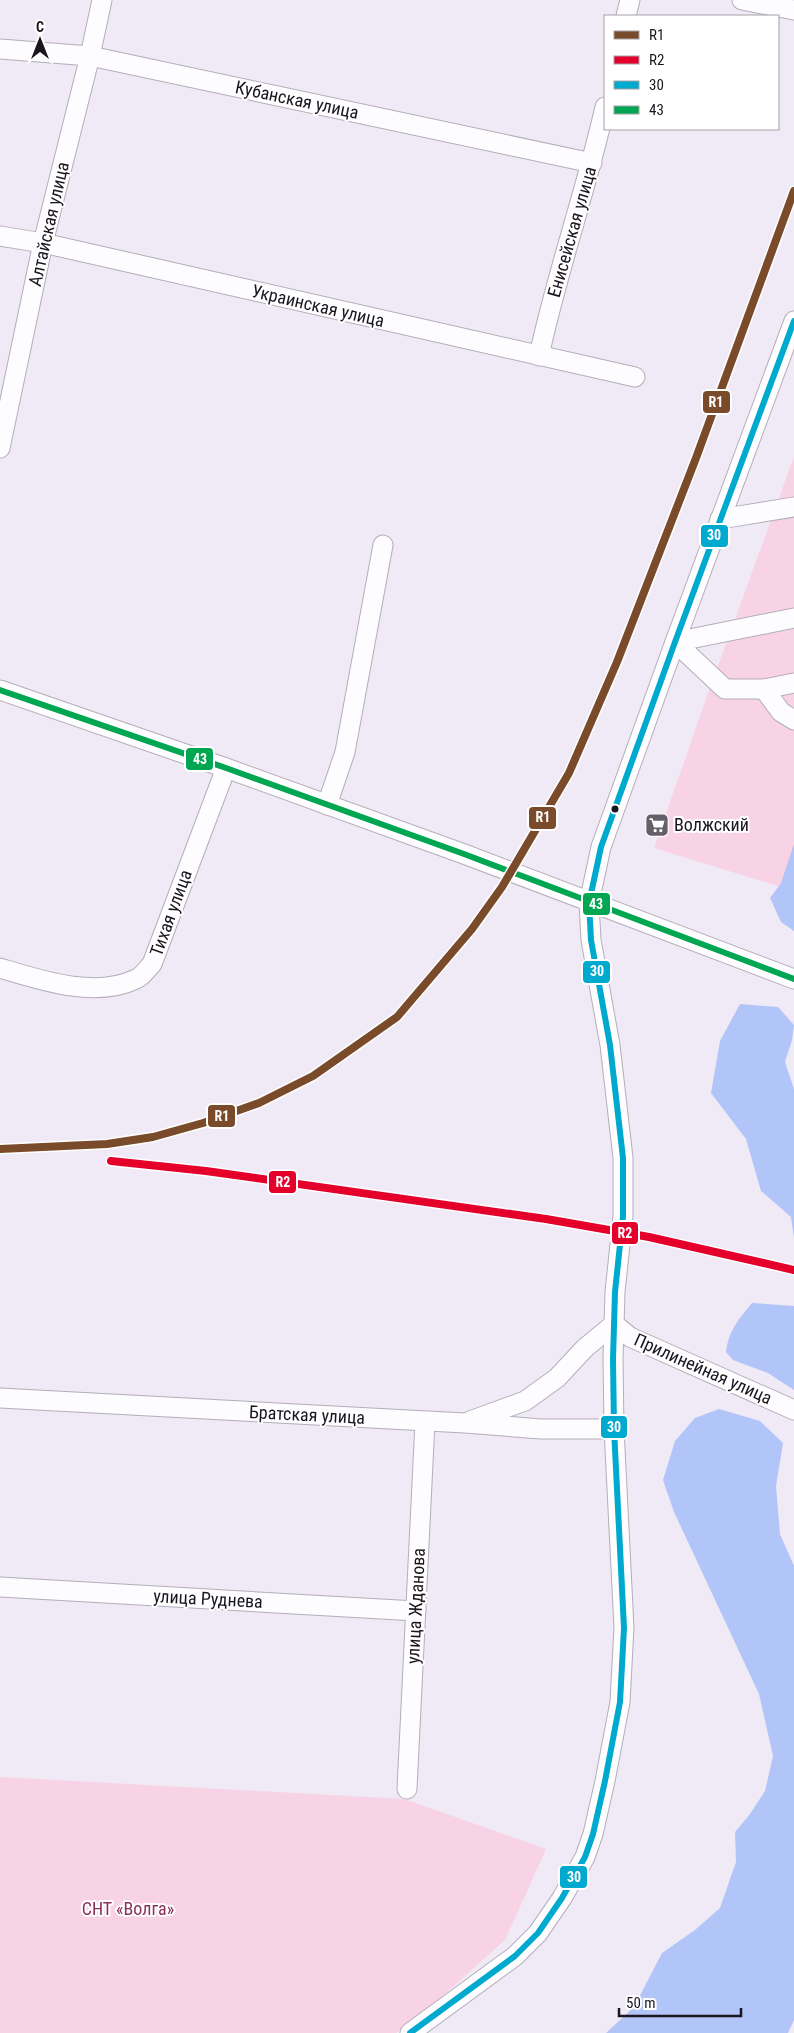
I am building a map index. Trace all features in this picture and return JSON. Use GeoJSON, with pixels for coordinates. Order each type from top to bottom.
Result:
{"type":"FeatureCollection","features":[{"type":"Feature","properties":{"kind":"street","name":"Алтайская улица"},"geometry":{"type":"LineString","coordinates":[[0,448],[43,243],[90,56],[102,0]]}},
{"type":"Feature","properties":{"kind":"street"},"geometry":{"type":"LineString","coordinates":[[626,15],[630,0]]}},
{"type":"Feature","properties":{"kind":"street"},"geometry":{"type":"LineString","coordinates":[[742,0],[794,10]]}},
{"type":"Feature","properties":{"kind":"street","name":"Кубанская улица"},"geometry":{"type":"LineString","coordinates":[[0,49],[90,56],[592,163]]}},
{"type":"Feature","properties":{"kind":"street","name":"Енисейская улица"},"geometry":{"type":"LineString","coordinates":[[539,356],[548,314],[592,163],[604,111]]}},
{"type":"Feature","properties":{"kind":"street","name":"Украинская улица"},"geometry":{"type":"LineString","coordinates":[[0,236],[43,243],[635,377]]}},
{"type":"Feature","properties":{"kind":"street"},"geometry":{"type":"LineString","coordinates":[[410,2033],[515,1956],[538,1933],[562,1898],[585,1857],[593,1834],[605,1781],[620,1702],[624,1628],[614,1429],[615,1292],[623,1216],[623,1158],[610,1045],[592,948],[589,903],[601,847],[794,321]]}},
{"type":"Feature","properties":{"kind":"street"},"geometry":{"type":"LineString","coordinates":[[720,519],[794,507]]}},
{"type":"Feature","properties":{"kind":"street"},"geometry":{"type":"LineString","coordinates":[[327,805],[345,752],[383,545]]}},
{"type":"Feature","properties":{"kind":"street"},"geometry":{"type":"LineString","coordinates":[[675,642],[794,618]]}},
{"type":"Feature","properties":{"kind":"street"},"geometry":{"type":"LineString","coordinates":[[675,642],[725,689],[764,689],[794,682]]}},
{"type":"Feature","properties":{"kind":"street"},"geometry":{"type":"LineString","coordinates":[[764,689],[781,712],[794,720]]}},
{"type":"Feature","properties":{"kind":"street"},"geometry":{"type":"LineString","coordinates":[[0,690],[226,768],[527,878],[794,979]]}},
{"type":"Feature","properties":{"kind":"street","name":"Тихая улица"},"geometry":{"type":"LineString","coordinates":[[0,968],[56,985],[92,988],[117,985],[137,979],[152,964],[226,768]]}},
{"type":"Feature","properties":{"kind":"street"},"geometry":{"type":"LineString","coordinates":[[465,1423],[525,1401],[557,1378],[585,1348],[614,1324]]}},
{"type":"Feature","properties":{"kind":"street","name":"Прилинейная улица"},"geometry":{"type":"LineString","coordinates":[[614,1324],[630,1337],[794,1410]]}},
{"type":"Feature","properties":{"kind":"street","name":"Братская улица"},"geometry":{"type":"LineString","coordinates":[[0,1398],[465,1423],[541,1429],[614,1429]]}},
{"type":"Feature","properties":{"kind":"street","name":"улица Жданова"},"geometry":{"type":"LineString","coordinates":[[407,1790],[425,1422]]}},
{"type":"Feature","properties":{"kind":"street","name":"улица Руднева"},"geometry":{"type":"LineString","coordinates":[[0,1587],[416,1611]]}},
{"type":"Feature","properties":{"kind":"green space"},"geometry":{"type":"Polygon","coordinates":[[[794,457],[794,891],[654,848],[794,457]]]}},
{"type":"Feature","properties":{"kind":"green space","name":"СНТ «Волга»"},"geometry":{"type":"Polygon","coordinates":[[[0,1777],[404,1799],[546,1849],[505,1940],[419,2017],[396,2033],[0,2033],[0,1777]]]}},
{"type":"Feature","properties":{"kind":"water"},"geometry":{"type":"Polygon","coordinates":[[[794,844],[794,931],[781,922],[770,898],[781,883],[794,844]]]}},
{"type":"Feature","properties":{"kind":"water"},"geometry":{"type":"Polygon","coordinates":[[[740,1004],[778,1007],[794,1025],[792,1040],[785,1062],[794,1089],[794,1238],[791,1217],[761,1191],[746,1139],[711,1093],[720,1041],[740,1004]]]}},
{"type":"Feature","properties":{"kind":"water"},"geometry":{"type":"Polygon","coordinates":[[[752,1303],[794,1306],[794,1390],[768,1373],[733,1360],[726,1352],[732,1331],[738,1320],[752,1303]]]}},
{"type":"Feature","properties":{"kind":"water"},"geometry":{"type":"Polygon","coordinates":[[[719,1409],[760,1421],[783,1443],[776,1486],[780,1534],[794,1566],[794,2020],[788,2033],[606,2033],[634,2007],[662,1953],[695,1930],[720,1908],[736,1862],[735,1832],[765,1791],[773,1756],[759,1694],[674,1512],[663,1480],[675,1441],[695,1418],[719,1409]]]}},
{"type":"Feature","properties":{"kind":"transit line","name":"R1"},"geometry":{"type":"LineString","coordinates":[[0,1149],[107,1144],[153,1137],[203,1123],[259,1103],[313,1076],[397,1017],[472,929],[502,887],[569,773],[617,662],[696,458],[794,191]]}},
{"type":"Feature","properties":{"kind":"transit line","name":"30"},"geometry":{"type":"LineString","coordinates":[[410,2033],[515,1956],[538,1933],[562,1898],[585,1857],[593,1834],[605,1781],[620,1702],[624,1628],[614,1429],[613,1359],[615,1292],[623,1216],[623,1158],[610,1045],[591,940],[589,903],[601,847],[794,321]]}},
{"type":"Feature","properties":{"kind":"transit line","name":"43"},"geometry":{"type":"LineString","coordinates":[[0,690],[226,768],[464,854],[794,979]]}},
{"type":"Feature","properties":{"kind":"transit line","name":"R2"},"geometry":{"type":"LineString","coordinates":[[111,1161],[206,1171],[546,1219],[649,1237],[794,1270]]}},
{"type":"Feature","properties":{"kind":"place","name":"Волжский"},"geometry":{"type":"Point","coordinates":[657,825]}}]}
